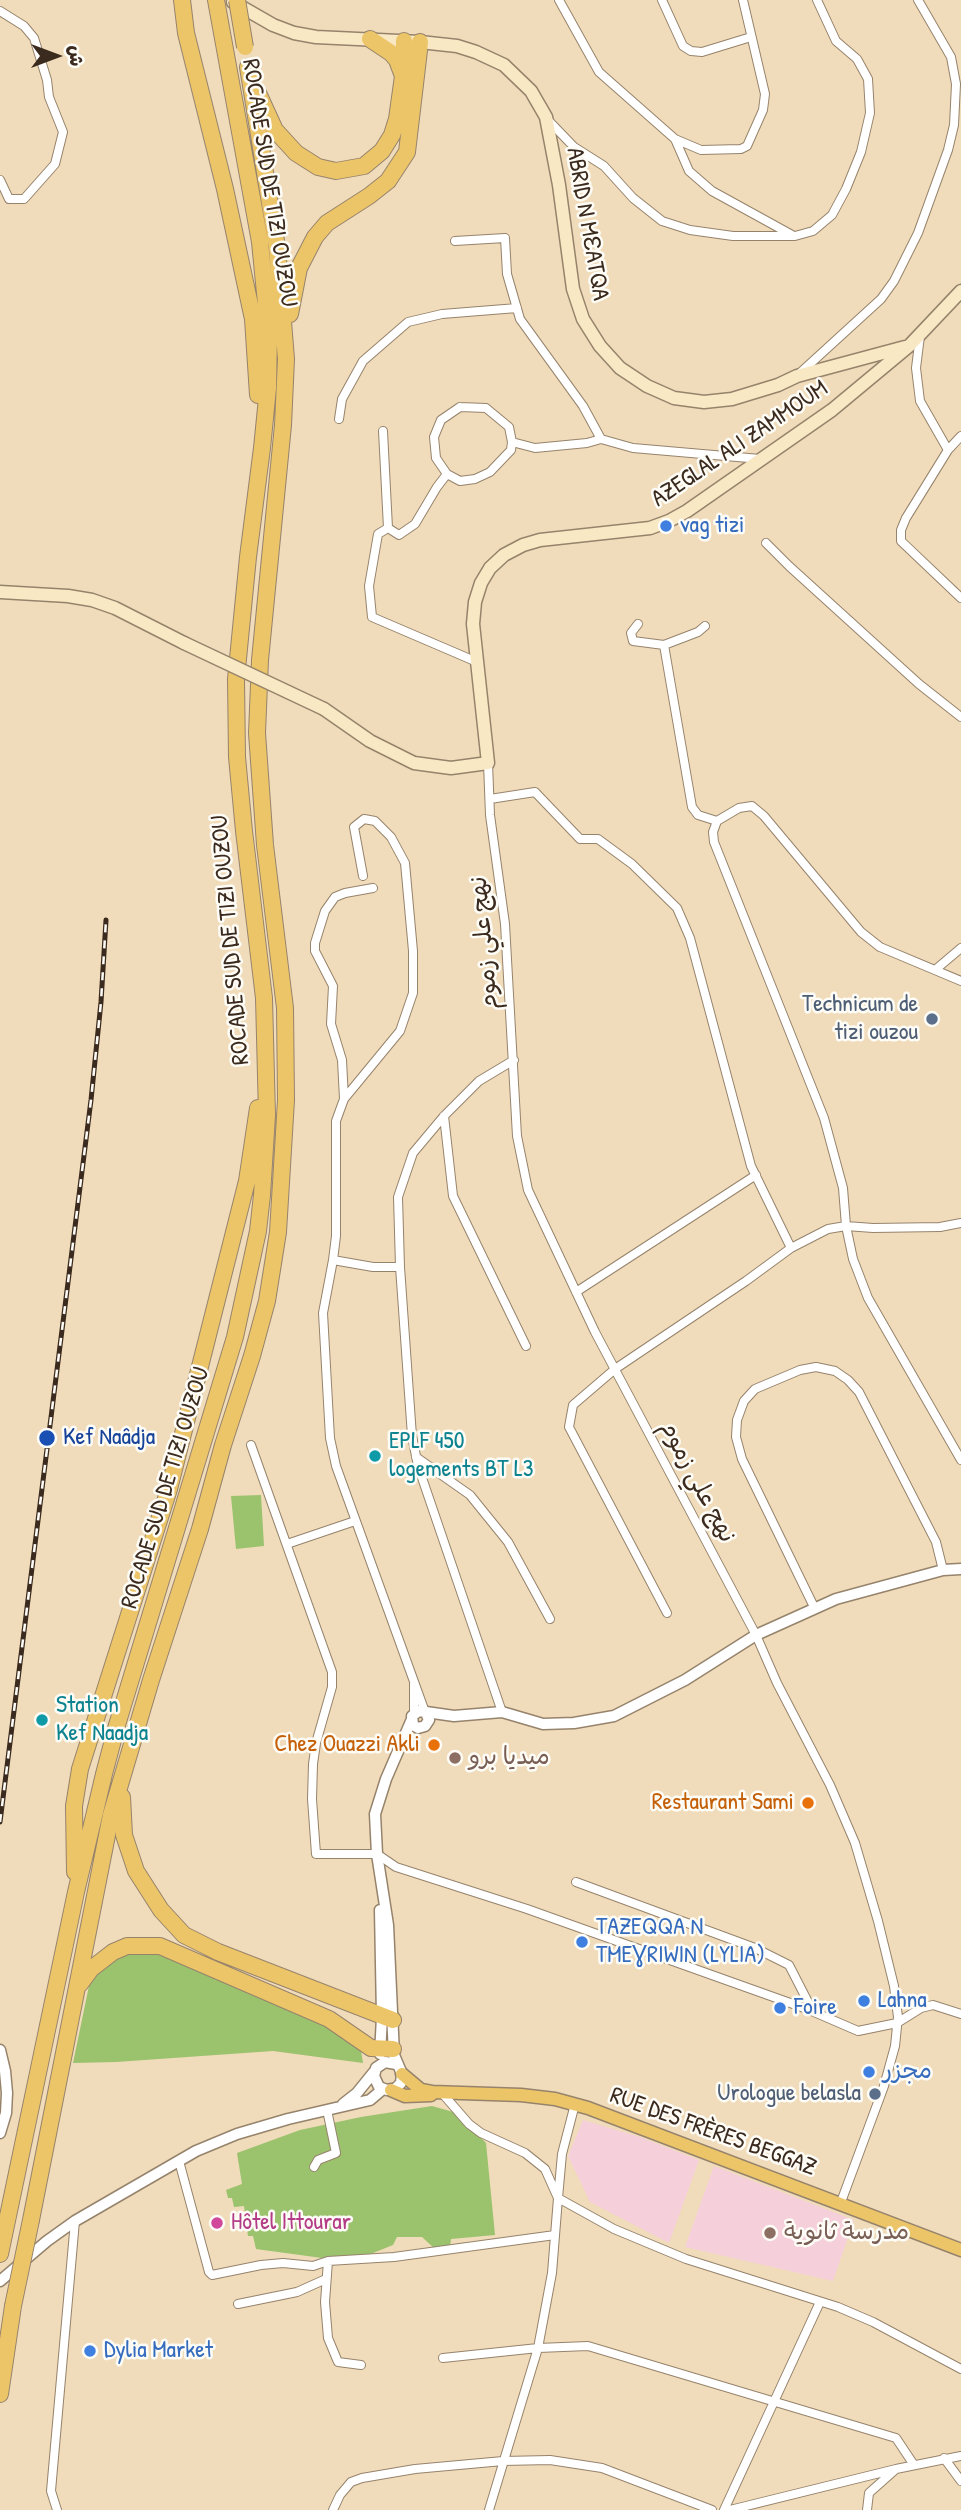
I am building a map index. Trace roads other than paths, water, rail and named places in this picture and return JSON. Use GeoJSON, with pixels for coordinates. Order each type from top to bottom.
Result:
{"type":"FeatureCollection","features":[{"type":"Feature","properties":{"kind":"highway"},"geometry":{"type":"LineString","coordinates":[[181,0],[186,33],[225,189],[253,318],[262,448]]}},
{"type":"Feature","properties":{"kind":"highway"},"geometry":{"type":"LineString","coordinates":[[237,0],[277,247],[286,359]]}},
{"type":"Feature","properties":{"kind":"highway","name":"ROCADE SUD DE TIZI OUZOU"},"geometry":{"type":"LineString","coordinates":[[0,2254],[76,1892],[117,1725],[193,1482],[245,1296],[258,1231],[265,1160],[266,1047],[260,954],[244,831],[236,680],[247,556],[268,388],[269,334],[251,188],[218,7]]}},
{"type":"Feature","properties":{"kind":"highway"},"geometry":{"type":"LineString","coordinates":[[370,39],[391,53],[403,76]]}},
{"type":"Feature","properties":{"kind":"highway"},"geometry":{"type":"LineString","coordinates":[[248,67],[275,130],[296,153],[318,166],[336,171],[364,166],[382,151],[393,135],[412,41]]}},
{"type":"Feature","properties":{"kind":"highway"},"geometry":{"type":"LineString","coordinates":[[286,359],[292,295],[306,251],[327,223],[369,197],[388,181],[407,152],[412,41]]}},
{"type":"Feature","properties":{"kind":"highway","name":"ROCADE SUD DE TIZI OUZOU"},"geometry":{"type":"LineString","coordinates":[[0,2393],[13,2306],[108,1828],[252,1356],[267,1301],[278,1232],[286,1100],[285,1008],[265,845],[257,733],[260,660],[283,425],[286,359]]}},
{"type":"Feature","properties":{"kind":"highway"},"geometry":{"type":"LineString","coordinates":[[76,1892],[74,1806],[80,1769],[169,1489],[247,1181],[266,1047]]}},
{"type":"Feature","properties":{"kind":"highway"},"geometry":{"type":"LineString","coordinates":[[123,1772],[121,1812],[124,1835],[135,1871],[161,1910],[184,1935],[218,1952],[388,2019]]}},
{"type":"Feature","properties":{"kind":"highway"},"geometry":{"type":"LineString","coordinates":[[77,1989],[92,1969],[113,1952],[127,1946],[160,1946],[313,2011],[342,2027],[387,2063]]}},
{"type":"Feature","properties":{"kind":"main road","name":"ABRID N MƐATQA"},"geometry":{"type":"LineString","coordinates":[[230,0],[250,13],[293,33],[316,37],[412,41],[457,46],[504,65],[531,91],[546,117],[558,175],[573,289],[583,318],[600,346],[620,368],[647,386],[674,398],[704,402],[732,398],[778,385],[797,376],[909,346]]}},
{"type":"Feature","properties":{"kind":"main road"},"geometry":{"type":"LineString","coordinates":[[909,346],[961,291]]}},
{"type":"Feature","properties":{"kind":"main road","name":"AZEGLAL ALI ZAMMOUM"},"geometry":{"type":"LineString","coordinates":[[488,763],[473,624],[475,602],[481,583],[490,568],[504,555],[540,540],[650,528],[669,521],[832,410],[909,346]]}},
{"type":"Feature","properties":{"kind":"main road"},"geometry":{"type":"LineString","coordinates":[[0,592],[68,596],[115,608],[324,709],[370,741],[414,763],[451,768],[488,763]]}},
{"type":"Feature","properties":{"kind":"main road"},"geometry":{"type":"LineString","coordinates":[[387,2063],[421,2090],[442,2093]]}},
{"type":"Feature","properties":{"kind":"main road"},"geometry":{"type":"LineString","coordinates":[[387,2090],[405,2096],[442,2093]]}},
{"type":"Feature","properties":{"kind":"main road","name":"RUE DES FRÈRES BEGGAZ"},"geometry":{"type":"LineString","coordinates":[[442,2093],[521,2095],[575,2104],[841,2202],[961,2250]]}},
{"type":"Feature","properties":{"kind":"street"},"geometry":{"type":"LineString","coordinates":[[559,0],[599,72],[675,139],[701,150],[741,149],[747,146],[763,110],[765,94],[743,0]]}},
{"type":"Feature","properties":{"kind":"street"},"geometry":{"type":"LineString","coordinates":[[662,0],[683,46],[691,51],[702,52],[751,37]]}},
{"type":"Feature","properties":{"kind":"street"},"geometry":{"type":"LineString","coordinates":[[546,117],[574,147],[604,166],[633,198],[662,221],[690,230],[733,236],[795,236],[813,231],[832,215],[846,189],[861,152],[870,113],[868,79],[857,59],[836,41],[817,0]]}},
{"type":"Feature","properties":{"kind":"street"},"geometry":{"type":"LineString","coordinates":[[797,376],[881,299],[894,281],[918,233],[942,167],[954,125],[956,84],[951,57],[918,0]]}},
{"type":"Feature","properties":{"kind":"street"},"geometry":{"type":"LineString","coordinates":[[0,11],[24,26],[34,38],[47,80],[49,97],[62,132],[55,164],[24,199],[9,199],[0,180]]}},
{"type":"Feature","properties":{"kind":"street"},"geometry":{"type":"LineString","coordinates":[[675,139],[689,171],[712,191],[795,236]]}},
{"type":"Feature","properties":{"kind":"street"},"geometry":{"type":"LineString","coordinates":[[455,241],[505,238],[507,274],[520,319],[583,407],[601,439]]}},
{"type":"Feature","properties":{"kind":"street"},"geometry":{"type":"LineString","coordinates":[[339,419],[342,398],[363,361],[408,322],[442,314],[517,308]]}},
{"type":"Feature","properties":{"kind":"street"},"geometry":{"type":"LineString","coordinates":[[921,333],[916,368],[920,401],[948,450]]}},
{"type":"Feature","properties":{"kind":"street"},"geometry":{"type":"LineString","coordinates":[[460,407],[486,408],[509,427],[512,442],[511,450],[490,472],[475,479],[460,481],[447,474],[436,458],[435,437],[441,420],[460,407]]}},
{"type":"Feature","properties":{"kind":"street"},"geometry":{"type":"LineString","coordinates":[[383,431],[388,528]]}},
{"type":"Feature","properties":{"kind":"street"},"geometry":{"type":"LineString","coordinates":[[961,436],[948,450],[901,530],[901,541],[961,597]]}},
{"type":"Feature","properties":{"kind":"street"},"geometry":{"type":"LineString","coordinates":[[512,442],[535,448],[601,439],[633,448],[760,459]]}},
{"type":"Feature","properties":{"kind":"street"},"geometry":{"type":"LineString","coordinates":[[388,528],[399,535],[415,524],[447,474]]}},
{"type":"Feature","properties":{"kind":"street"},"geometry":{"type":"LineString","coordinates":[[388,528],[378,534],[369,586],[372,617],[477,663]]}},
{"type":"Feature","properties":{"kind":"street"},"geometry":{"type":"LineString","coordinates":[[766,542],[919,684],[961,717]]}},
{"type":"Feature","properties":{"kind":"street"},"geometry":{"type":"LineString","coordinates":[[638,624],[631,633],[633,640],[663,645],[698,632],[705,626]]}},
{"type":"Feature","properties":{"kind":"street"},"geometry":{"type":"LineString","coordinates":[[663,645],[692,807],[698,815],[717,821]]}},
{"type":"Feature","properties":{"kind":"street","name":"نهج علي زموم"},"geometry":{"type":"LineString","coordinates":[[488,763],[505,924],[517,1136],[528,1190],[615,1369],[756,1635],[777,1683],[830,1785],[855,1843],[894,1986],[897,2023],[895,2046],[884,2086],[841,2202]]}},
{"type":"Feature","properties":{"kind":"street"},"geometry":{"type":"LineString","coordinates":[[490,799],[535,792],[580,839],[598,839],[632,864],[677,908],[690,938],[736,1113],[756,1175],[791,1248]]}},
{"type":"Feature","properties":{"kind":"street"},"geometry":{"type":"LineString","coordinates":[[961,981],[880,947],[861,932],[764,816],[752,806],[739,808],[717,821],[713,832],[714,842],[824,1118],[843,1188],[852,1259],[868,1298],[961,1460]]}},
{"type":"Feature","properties":{"kind":"street"},"geometry":{"type":"LineString","coordinates":[[363,876],[354,828],[363,819],[375,821],[391,836],[405,863],[413,951],[413,993],[400,1031],[344,1099],[336,1121],[336,1236],[323,1313],[330,1438],[336,1466],[414,1678],[421,1718],[415,1733],[401,1746],[386,1779],[375,1814],[377,1854],[388,1925],[387,2063],[376,2084],[387,2090]]}},
{"type":"Feature","properties":{"kind":"street"},"geometry":{"type":"LineString","coordinates":[[344,1099],[342,1060],[331,1024],[332,986],[315,951],[315,943],[325,911],[335,897],[373,888]]}},
{"type":"Feature","properties":{"kind":"street"},"geometry":{"type":"LineString","coordinates":[[935,970],[961,948]]}},
{"type":"Feature","properties":{"kind":"street"},"geometry":{"type":"LineString","coordinates":[[502,1712],[416,1457],[412,1436],[400,1267],[398,1197],[413,1153],[444,1116],[479,1081],[513,1060]]}},
{"type":"Feature","properties":{"kind":"street"},"geometry":{"type":"LineString","coordinates":[[444,1116],[453,1196],[526,1346]]}},
{"type":"Feature","properties":{"kind":"street"},"geometry":{"type":"LineString","coordinates":[[576,1292],[756,1175]]}},
{"type":"Feature","properties":{"kind":"street"},"geometry":{"type":"LineString","coordinates":[[667,1613],[569,1427],[573,1405],[615,1369],[791,1248],[828,1228],[940,1227],[961,1223]]}},
{"type":"Feature","properties":{"kind":"street"},"geometry":{"type":"LineString","coordinates":[[333,1260],[373,1267],[400,1267]]}},
{"type":"Feature","properties":{"kind":"street"},"geometry":{"type":"LineString","coordinates":[[815,1609],[742,1459],[736,1437],[737,1420],[744,1401],[755,1389],[800,1370],[816,1367],[835,1371],[859,1392],[936,1542],[943,1570]]}},
{"type":"Feature","properties":{"kind":"street"},"geometry":{"type":"LineString","coordinates":[[251,1445],[332,1672],[332,1687],[316,1743],[313,1764],[312,1799],[316,1854],[377,1854],[396,1867],[527,1909],[807,2009],[858,2031],[897,2023],[921,2008],[933,2006],[961,2014]]}},
{"type":"Feature","properties":{"kind":"street"},"geometry":{"type":"LineString","coordinates":[[416,1457],[470,1494],[508,1542],[550,1619]]}},
{"type":"Feature","properties":{"kind":"street"},"geometry":{"type":"LineString","coordinates":[[287,1544],[355,1521]]}},
{"type":"Feature","properties":{"kind":"street"},"geometry":{"type":"LineString","coordinates":[[421,1718],[502,1712],[544,1724],[575,1723],[614,1716],[685,1680],[756,1635],[836,1600],[943,1570],[961,1569]]}},
{"type":"Feature","properties":{"kind":"street"},"geometry":{"type":"LineString","coordinates":[[576,1882],[755,1948],[789,1965],[808,2002],[807,2009]]}},
{"type":"Feature","properties":{"kind":"street"},"geometry":{"type":"LineString","coordinates":[[0,2050],[7,2093],[6,2113],[0,2133]]}},
{"type":"Feature","properties":{"kind":"street"},"geometry":{"type":"LineString","coordinates":[[0,2281],[75,2221],[179,2161],[237,2134],[370,2100],[401,2083],[387,2063]]}},
{"type":"Feature","properties":{"kind":"street"},"geometry":{"type":"LineString","coordinates":[[333,2109],[358,2093],[387,2063]]}},
{"type":"Feature","properties":{"kind":"street"},"geometry":{"type":"LineString","coordinates":[[442,2093],[469,2124],[481,2133],[525,2153],[545,2169],[558,2198],[614,2229],[686,2259],[873,2322],[961,2368]]}},
{"type":"Feature","properties":{"kind":"street"},"geometry":{"type":"LineString","coordinates":[[489,2510],[538,2348],[552,2273],[562,2154],[575,2104]]}},
{"type":"Feature","properties":{"kind":"street"},"geometry":{"type":"LineString","coordinates":[[314,2166],[318,2160],[335,2153],[333,2109]]}},
{"type":"Feature","properties":{"kind":"street"},"geometry":{"type":"LineString","coordinates":[[179,2161],[212,2275],[261,2265],[283,2263],[313,2266],[328,2261],[394,2257],[555,2235]]}},
{"type":"Feature","properties":{"kind":"street"},"geometry":{"type":"LineString","coordinates":[[57,2510],[51,2491],[75,2221]]}},
{"type":"Feature","properties":{"kind":"street"},"geometry":{"type":"LineString","coordinates":[[328,2261],[325,2302],[328,2338],[338,2362],[361,2365]]}},
{"type":"Feature","properties":{"kind":"street"},"geometry":{"type":"LineString","coordinates":[[238,2304],[297,2292],[326,2279]]}},
{"type":"Feature","properties":{"kind":"street"},"geometry":{"type":"LineString","coordinates":[[724,2510],[820,2302]]}},
{"type":"Feature","properties":{"kind":"street"},"geometry":{"type":"LineString","coordinates":[[443,2358],[538,2348],[588,2346],[896,2438],[914,2465]]}},
{"type":"Feature","properties":{"kind":"street"},"geometry":{"type":"LineString","coordinates":[[730,2510],[896,2469],[961,2456]]}},
{"type":"Feature","properties":{"kind":"street"},"geometry":{"type":"LineString","coordinates":[[944,2458],[961,2481]]}},
{"type":"Feature","properties":{"kind":"street"},"geometry":{"type":"LineString","coordinates":[[333,2510],[340,2495],[351,2482],[362,2478],[415,2469],[503,2461],[550,2460],[602,2468],[712,2510]]}},
{"type":"Feature","properties":{"kind":"street"},"geometry":{"type":"LineString","coordinates":[[867,2510],[869,2493],[896,2469]]}},
{"type":"Feature","properties":{"kind":"railway"},"geometry":{"type":"LineString","coordinates":[[0,1822],[91,1100],[106,920]]}},
{"type":"Feature","properties":{"kind":"place","name":"vag tizi"},"geometry":{"type":"Point","coordinates":[666,526]}},
{"type":"Feature","properties":{"kind":"place","name":"Technicum de tizi ouzou"},"geometry":{"type":"Point","coordinates":[932,1019]}},
{"type":"Feature","properties":{"kind":"place","name":"Kef Naâdja"},"geometry":{"type":"Point","coordinates":[47,1438]}},
{"type":"Feature","properties":{"kind":"place","name":"EPLF 450 logements BT L3"},"geometry":{"type":"Point","coordinates":[375,1456]}},
{"type":"Feature","properties":{"kind":"place","name":"Station Kef Naadja"},"geometry":{"type":"Point","coordinates":[42,1720]}},
{"type":"Feature","properties":{"kind":"place","name":"Chez Ouazzi Akli"},"geometry":{"type":"Point","coordinates":[434,1745]}},
{"type":"Feature","properties":{"kind":"place","name":"ميديا برو"},"geometry":{"type":"Point","coordinates":[455,1758]}},
{"type":"Feature","properties":{"kind":"place","name":"Restaurant Sami"},"geometry":{"type":"Point","coordinates":[808,1803]}},
{"type":"Feature","properties":{"kind":"place","name":"TAZEQQA N TMEƔRIWIN (LYLIA)"},"geometry":{"type":"Point","coordinates":[582,1942]}},
{"type":"Feature","properties":{"kind":"place","name":"Lahna"},"geometry":{"type":"Point","coordinates":[864,2001]}},
{"type":"Feature","properties":{"kind":"place","name":"Foire"},"geometry":{"type":"Point","coordinates":[780,2008]}},
{"type":"Feature","properties":{"kind":"place","name":"مجزر"},"geometry":{"type":"Point","coordinates":[869,2072]}},
{"type":"Feature","properties":{"kind":"place","name":"Urologue belasla"},"geometry":{"type":"Point","coordinates":[875,2094]}},
{"type":"Feature","properties":{"kind":"place","name":"Hôtel Ittourar"},"geometry":{"type":"Point","coordinates":[217,2223]}},
{"type":"Feature","properties":{"kind":"place","name":"مدرسة ثانوية"},"geometry":{"type":"Point","coordinates":[770,2233]}},
{"type":"Feature","properties":{"kind":"place","name":"Dylia Market"},"geometry":{"type":"Point","coordinates":[90,2351]}}]}
